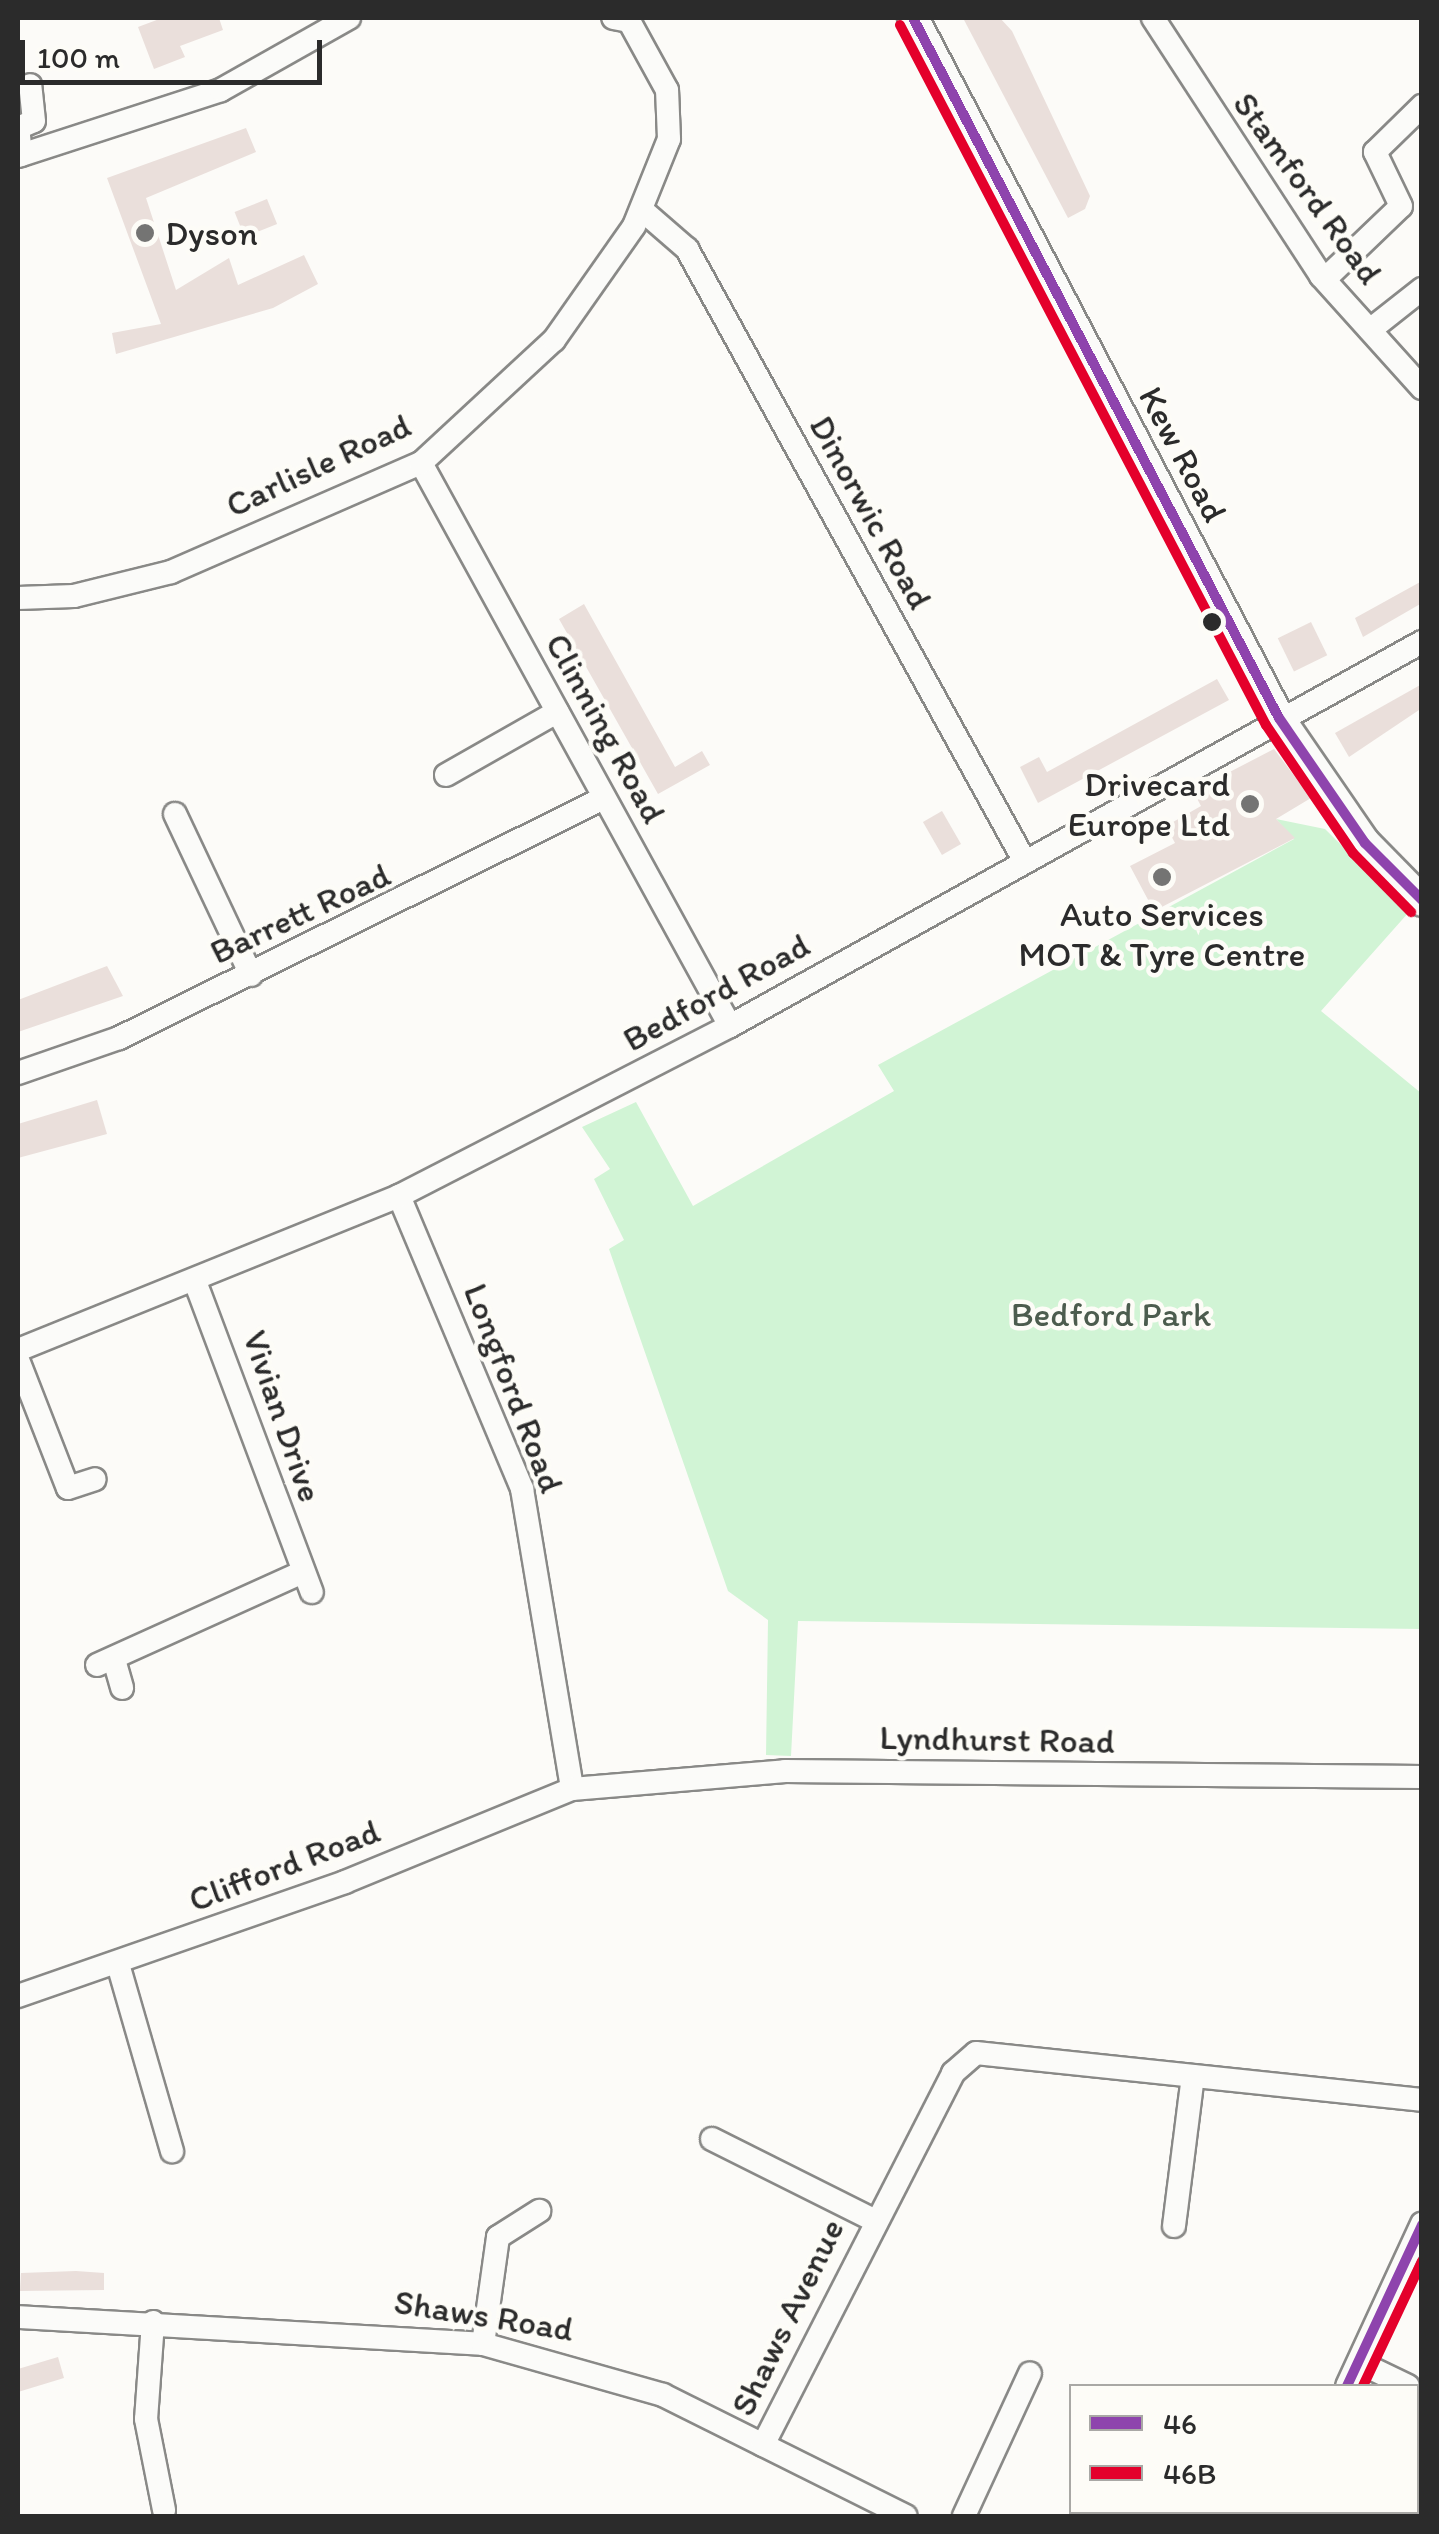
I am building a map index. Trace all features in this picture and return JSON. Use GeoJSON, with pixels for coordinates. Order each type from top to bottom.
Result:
{"type":"FeatureCollection","features":[{"type":"Feature","properties":{"kind":"main road","name":"Kew Road"},"geometry":{"type":"LineString","coordinates":[[914,18],[1279,718],[1365,843],[1422,901]]}},
{"type":"Feature","properties":{"kind":"street"},"geometry":{"type":"LineString","coordinates":[[30,85],[34,121],[18,128],[19,156],[221,90],[349,18]]}},
{"type":"Feature","properties":{"kind":"street","name":"Stamford Road"},"geometry":{"type":"LineString","coordinates":[[1153,18],[1324,280],[1422,388]]}},
{"type":"Feature","properties":{"kind":"street","name":"Carlisle Road"},"geometry":{"type":"LineString","coordinates":[[18,598],[74,596],[171,572],[421,463],[554,340],[642,210],[669,139],[667,90],[621,19]]}},
{"type":"Feature","properties":{"kind":"street"},"geometry":{"type":"LineString","coordinates":[[1324,280],[1401,206],[1375,152],[1422,106]]}},
{"type":"Feature","properties":{"kind":"street","name":"Dinorwic Road"},"geometry":{"type":"LineString","coordinates":[[642,210],[687,249],[1024,860]]}},
{"type":"Feature","properties":{"kind":"street"},"geometry":{"type":"LineString","coordinates":[[1370,330],[1422,289]]}},
{"type":"Feature","properties":{"kind":"street","name":"Clinning Road"},"geometry":{"type":"LineString","coordinates":[[421,463],[730,1026]]}},
{"type":"Feature","properties":{"kind":"street","name":"Bedford Road"},"geometry":{"type":"LineString","coordinates":[[18,1350],[196,1284],[400,1196],[730,1026],[1422,642]]}},
{"type":"Feature","properties":{"kind":"street"},"geometry":{"type":"LineString","coordinates":[[446,775],[557,712]]}},
{"type":"Feature","properties":{"kind":"street","name":"Barrett Road"},"geometry":{"type":"LineString","coordinates":[[18,1074],[68,1060],[251,975],[604,798]]}},
{"type":"Feature","properties":{"kind":"street"},"geometry":{"type":"LineString","coordinates":[[175,814],[251,975]]}},
{"type":"Feature","properties":{"kind":"street","name":"Longford Road"},"geometry":{"type":"LineString","coordinates":[[400,1196],[522,1489],[572,1789]]}},
{"type":"Feature","properties":{"kind":"street","name":"Vivian Drive"},"geometry":{"type":"LineString","coordinates":[[122,1688],[106,1664],[307,1582],[196,1284]]}},
{"type":"Feature","properties":{"kind":"street"},"geometry":{"type":"LineString","coordinates":[[18,1360],[68,1488],[95,1479]]}},
{"type":"Feature","properties":{"kind":"street","name":"Lyndhurst Road"},"geometry":{"type":"LineString","coordinates":[[572,1789],[786,1772],[1422,1777]]}},
{"type":"Feature","properties":{"kind":"street","name":"Clifford Road"},"geometry":{"type":"LineString","coordinates":[[18,1996],[118,1964],[572,1789]]}},
{"type":"Feature","properties":{"kind":"street"},"geometry":{"type":"LineString","coordinates":[[118,1964],[172,2151]]}},
{"type":"Feature","properties":{"kind":"street","name":"Shaws Avenue"},"geometry":{"type":"LineString","coordinates":[[763,2445],[874,2220],[953,2073],[976,2054],[1422,2100]]}},
{"type":"Feature","properties":{"kind":"street"},"geometry":{"type":"LineString","coordinates":[[1174,2226],[1193,2076]]}},
{"type":"Feature","properties":{"kind":"street","name":"Shaws Avenue"},"geometry":{"type":"LineString","coordinates":[[712,2138],[874,2220]]}},
{"type":"Feature","properties":{"kind":"street"},"geometry":{"type":"LineString","coordinates":[[483,2344],[498,2237],[539,2212]]}},
{"type":"Feature","properties":{"kind":"street"},"geometry":{"type":"LineString","coordinates":[[1347,2384],[1422,2224]]}},
{"type":"Feature","properties":{"kind":"street","name":"Shaws Road"},"geometry":{"type":"LineString","coordinates":[[18,2316],[483,2344],[663,2395],[906,2516]]}},
{"type":"Feature","properties":{"kind":"street"},"geometry":{"type":"LineString","coordinates":[[153,2322],[146,2418],[164,2510]]}},
{"type":"Feature","properties":{"kind":"street"},"geometry":{"type":"LineString","coordinates":[[1360,2363],[1404,2384]]}},
{"type":"Feature","properties":{"kind":"street"},"geometry":{"type":"LineString","coordinates":[[964,2516],[1030,2372]]}},
{"type":"Feature","properties":{"kind":"green space","name":"Bedford Park"},"geometry":{"type":"Polygon","coordinates":[[[1276,819],[1325,829],[1409,912],[1321,1011],[1421,1093],[1421,1629],[798,1621],[791,1756],[766,1755],[768,1620],[728,1591],[609,1249],[624,1240],[594,1179],[610,1169],[582,1127],[636,1102],[693,1206],[894,1091],[878,1065],[1294,839],[1276,819]]]}},
{"type":"Feature","properties":{"kind":"building"},"geometry":{"type":"Polygon","coordinates":[[[162,18],[219,18],[223,30],[180,46],[185,57],[154,69],[138,27],[162,18]]]}},
{"type":"Feature","properties":{"kind":"building"},"geometry":{"type":"Polygon","coordinates":[[[963,18],[1000,18],[1012,31],[1090,196],[1085,209],[1068,218],[963,18]]]}},
{"type":"Feature","properties":{"kind":"building"},"geometry":{"type":"Polygon","coordinates":[[[246,128],[256,152],[146,198],[176,290],[229,258],[238,285],[304,255],[318,284],[273,308],[116,354],[112,333],[161,324],[107,178],[246,128]]]}},
{"type":"Feature","properties":{"kind":"building"},"geometry":{"type":"Polygon","coordinates":[[[267,199],[277,224],[245,237],[235,212],[267,199]]]}},
{"type":"Feature","properties":{"kind":"building"},"geometry":{"type":"Polygon","coordinates":[[[1422,581],[1422,603],[1363,637],[1355,618],[1422,581]]]}},
{"type":"Feature","properties":{"kind":"building"},"geometry":{"type":"Polygon","coordinates":[[[584,604],[675,767],[702,751],[710,765],[658,794],[559,619],[584,604]]]}},
{"type":"Feature","properties":{"kind":"building"},"geometry":{"type":"Polygon","coordinates":[[[1311,622],[1327,655],[1294,671],[1278,638],[1311,622]]]}},
{"type":"Feature","properties":{"kind":"building"},"geometry":{"type":"Polygon","coordinates":[[[1217,679],[1229,700],[1038,803],[1020,767],[1039,757],[1047,772],[1217,679]]]}},
{"type":"Feature","properties":{"kind":"building"},"geometry":{"type":"Polygon","coordinates":[[[1422,684],[1422,708],[1349,757],[1335,733],[1422,684]]]}},
{"type":"Feature","properties":{"kind":"building"},"geometry":{"type":"Polygon","coordinates":[[[1274,749],[1311,798],[1276,819],[1295,838],[1154,911],[1130,866],[1175,843],[1166,826],[1201,806],[1193,791],[1274,749]]]}},
{"type":"Feature","properties":{"kind":"building"},"geometry":{"type":"Polygon","coordinates":[[[942,811],[961,844],[942,855],[923,822],[942,811]]]}},
{"type":"Feature","properties":{"kind":"building"},"geometry":{"type":"Polygon","coordinates":[[[107,966],[123,996],[18,1032],[18,1000],[107,966]]]}},
{"type":"Feature","properties":{"kind":"building"},"geometry":{"type":"Polygon","coordinates":[[[97,1100],[107,1134],[18,1158],[18,1124],[97,1100]]]}},
{"type":"Feature","properties":{"kind":"building"},"geometry":{"type":"Polygon","coordinates":[[[21,2273],[104,2273],[104,2290],[20,2291],[21,2273]]]}},
{"type":"Feature","properties":{"kind":"building"},"geometry":{"type":"Polygon","coordinates":[[[58,2357],[64,2378],[18,2392],[18,2369],[58,2357]]]}},
{"type":"Feature","properties":{"kind":"transit line","name":"46"},"geometry":{"type":"LineString","coordinates":[[913,18],[1279,718],[1365,843],[1422,900]]}},
{"type":"Feature","properties":{"kind":"transit line","name":"46B"},"geometry":{"type":"LineString","coordinates":[[900,25],[1266,725],[1353,853],[1411,912]]}},
{"type":"Feature","properties":{"kind":"transit line","name":"46"},"geometry":{"type":"LineString","coordinates":[[1348,2384],[1422,2225]]}},
{"type":"Feature","properties":{"kind":"transit line","name":"46B"},"geometry":{"type":"LineString","coordinates":[[1364,2384],[1422,2261]]}},
{"type":"Feature","properties":{"kind":"place","name":"Dyson"},"geometry":{"type":"Point","coordinates":[145,233]}},
{"type":"Feature","properties":{"kind":"place","name":"Drivecard Europe Ltd"},"geometry":{"type":"Point","coordinates":[1250,804]}},
{"type":"Feature","properties":{"kind":"place","name":"Auto Services MOT & Tyre Centre"},"geometry":{"type":"Point","coordinates":[1162,877]}}]}
